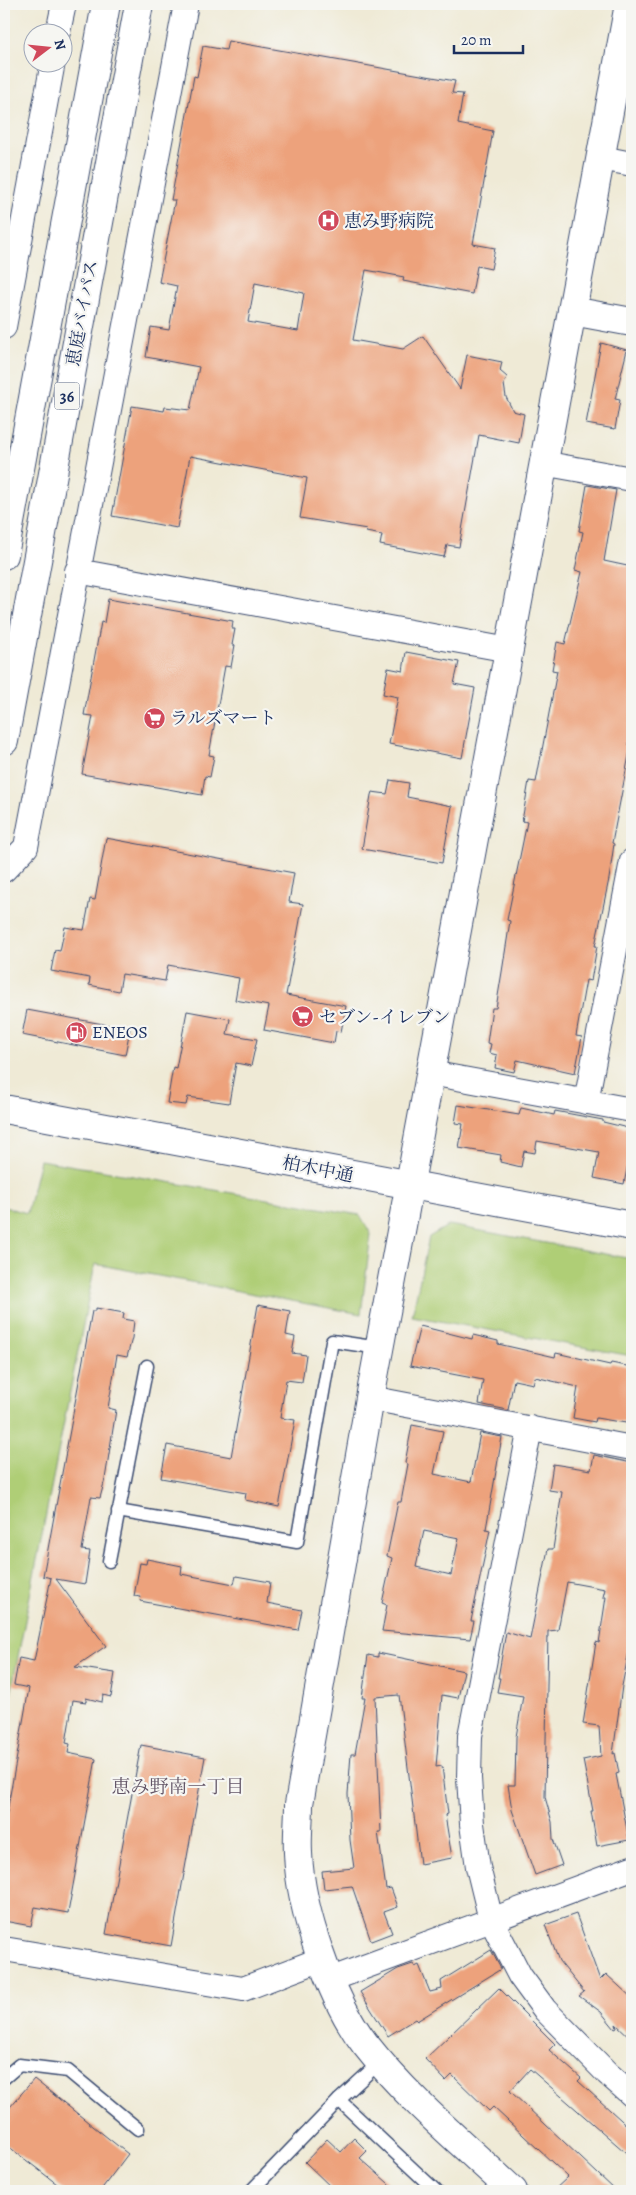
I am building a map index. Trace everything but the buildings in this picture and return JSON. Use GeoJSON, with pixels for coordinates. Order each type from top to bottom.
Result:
{"type":"FeatureCollection","features":[{"type":"Feature","properties":{"kind":"main road","name":"恵庭バイパス"},"geometry":{"type":"LineString","coordinates":[[4,555],[106,4]]}},
{"type":"Feature","properties":{"kind":"main road","name":"恵庭バイパス"},"geometry":{"type":"LineString","coordinates":[[4,741],[139,4]]}},
{"type":"Feature","properties":{"kind":"main road"},"geometry":{"type":"LineString","coordinates":[[513,2191],[392,2076],[350,2022],[326,1970],[307,1911],[298,1854],[300,1804],[379,1348],[542,463],[629,4]]}},
{"type":"Feature","properties":{"kind":"main road"},"geometry":{"type":"LineString","coordinates":[[572,311],[632,322]]}},
{"type":"Feature","properties":{"kind":"main road","name":"柏木中通"},"geometry":{"type":"LineString","coordinates":[[4,1109],[632,1226]]}},
{"type":"Feature","properties":{"kind":"street"},"geometry":{"type":"LineString","coordinates":[[60,22],[64,4]]}},
{"type":"Feature","properties":{"kind":"street"},"geometry":{"type":"LineString","coordinates":[[4,870],[26,847],[186,4]]}},
{"type":"Feature","properties":{"kind":"street"},"geometry":{"type":"LineString","coordinates":[[4,327],[51,72]]}},
{"type":"Feature","properties":{"kind":"street"},"geometry":{"type":"LineString","coordinates":[[600,158],[632,164]]}},
{"type":"Feature","properties":{"kind":"street"},"geometry":{"type":"LineString","coordinates":[[542,463],[632,479]]}},
{"type":"Feature","properties":{"kind":"street"},"geometry":{"type":"LineString","coordinates":[[77,571],[509,650]]}},
{"type":"Feature","properties":{"kind":"street"},"geometry":{"type":"LineString","coordinates":[[586,1102],[632,861]]}},
{"type":"Feature","properties":{"kind":"street"},"geometry":{"type":"LineString","coordinates":[[430,1073],[632,1110]]}},
{"type":"Feature","properties":{"kind":"street"},"geometry":{"type":"LineString","coordinates":[[370,1398],[632,1448]]}},
{"type":"Feature","properties":{"kind":"street"},"geometry":{"type":"LineString","coordinates":[[530,1428],[470,1736],[468,1778],[478,1867],[491,1920],[520,1976],[545,2010],[607,2073],[632,2095]]}},
{"type":"Feature","properties":{"kind":"street"},"geometry":{"type":"LineString","coordinates":[[4,1949],[242,1989],[326,1970],[491,1920],[632,1868]]}},
{"type":"Feature","properties":{"kind":"lane"},"geometry":{"type":"LineString","coordinates":[[118,1512],[297,1542],[332,1341],[379,1348]]}},
{"type":"Feature","properties":{"kind":"lane"},"geometry":{"type":"LineString","coordinates":[[109,1561],[147,1366]]}},
{"type":"Feature","properties":{"kind":"lane"},"geometry":{"type":"LineString","coordinates":[[251,2191],[339,2100],[380,2062]]}},
{"type":"Feature","properties":{"kind":"lane"},"geometry":{"type":"LineString","coordinates":[[4,2078],[19,2065],[68,2071],[138,2129]]}},
{"type":"Feature","properties":{"kind":"lane"},"geometry":{"type":"LineString","coordinates":[[339,2100],[436,2191]]}},
{"type":"Feature","properties":{"kind":"green space"},"geometry":{"type":"Polygon","coordinates":[[[40,1160],[360,1215],[371,1234],[361,1314],[95,1264],[4,1728],[4,1207],[27,1213],[40,1160]]]}},
{"type":"Feature","properties":{"kind":"green space"},"geometry":{"type":"Polygon","coordinates":[[[449,1225],[632,1259],[632,1356],[412,1316],[429,1237],[449,1225]]]}},
{"type":"Feature","properties":{"kind":"place","name":"恵み野病院"},"geometry":{"type":"Point","coordinates":[328,221]}},
{"type":"Feature","properties":{"kind":"place","name":"ラルズマート"},"geometry":{"type":"Point","coordinates":[154,718]}},
{"type":"Feature","properties":{"kind":"place","name":"セブン-イレブン"},"geometry":{"type":"Point","coordinates":[303,1017]}},
{"type":"Feature","properties":{"kind":"place","name":"ENEOS"},"geometry":{"type":"Point","coordinates":[76,1032]}},
{"type":"Feature","properties":{"kind":"district","name":"恵み野南一丁目"},"geometry":{"type":"Point","coordinates":[178,1786]}}]}
